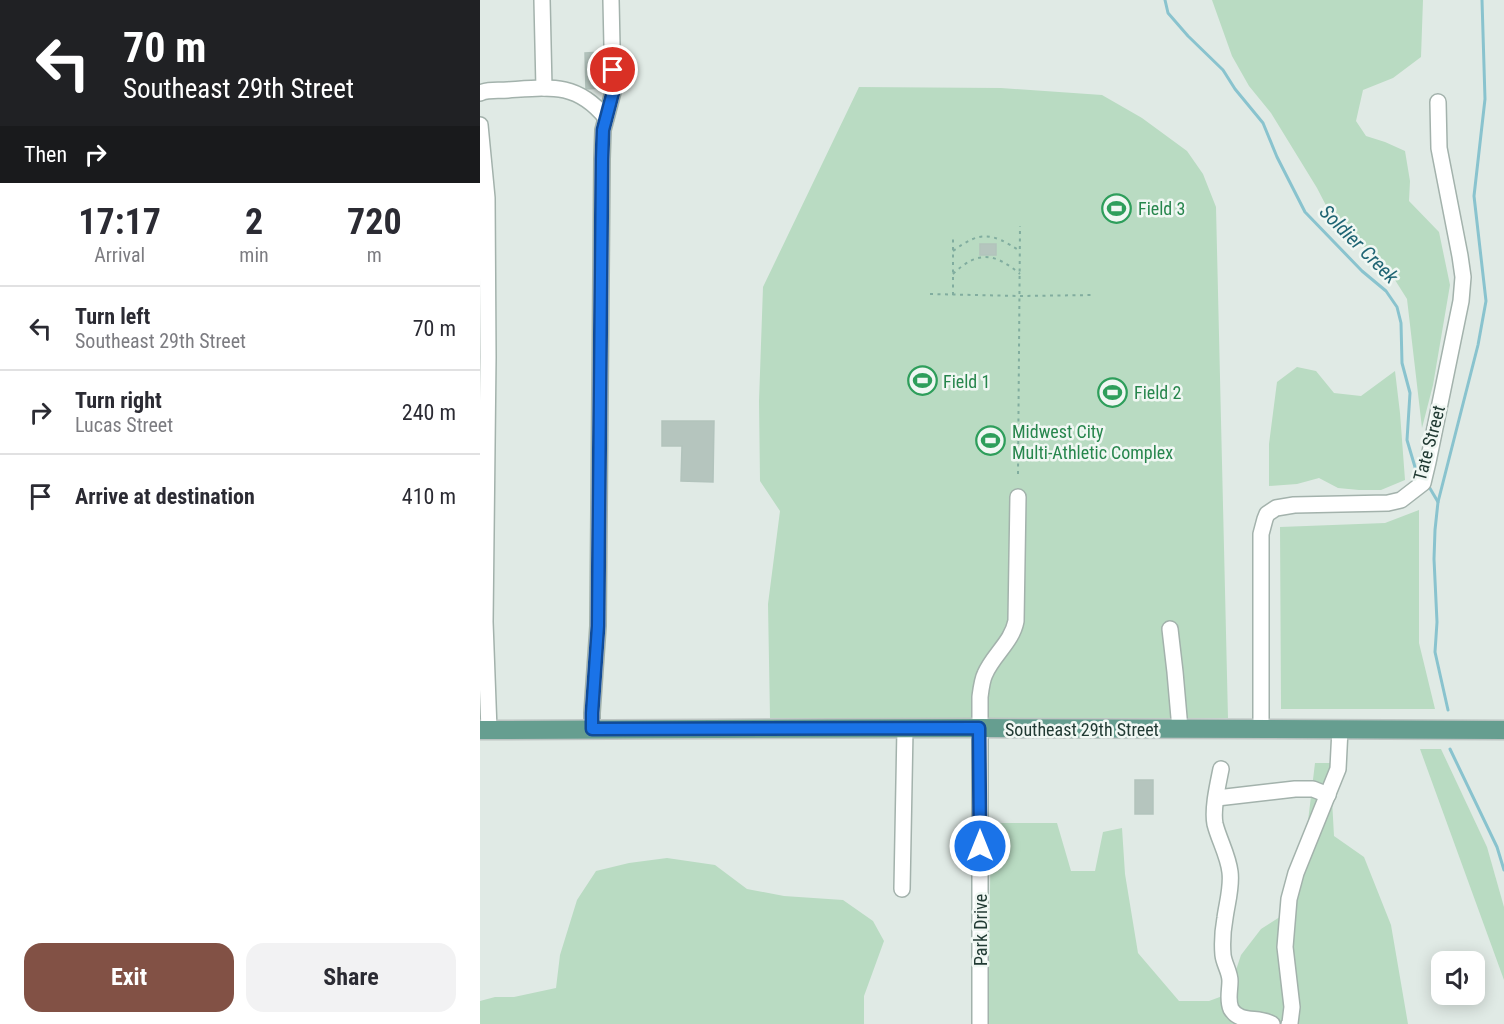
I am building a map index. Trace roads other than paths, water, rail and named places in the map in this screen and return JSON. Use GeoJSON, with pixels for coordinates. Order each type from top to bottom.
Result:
{"type":"FeatureCollection","features":[{"type":"Feature","properties":{"kind":"main road","name":"Southeast 29th Street"},"geometry":{"type":"LineString","coordinates":[[484,730],[979,728],[1504,730]]}},
{"type":"Feature","properties":{"kind":"street"},"geometry":{"type":"LineString","coordinates":[[542,0],[544,87]]}},
{"type":"Feature","properties":{"kind":"street"},"geometry":{"type":"LineString","coordinates":[[592,729],[598,626],[602,159],[603,130],[613,92],[611,0]]}},
{"type":"Feature","properties":{"kind":"street"},"geometry":{"type":"LineString","coordinates":[[480,93],[486,90],[544,87],[567,90],[585,98],[606,118]]}},
{"type":"Feature","properties":{"kind":"street","name":"Tate Street"},"geometry":{"type":"LineString","coordinates":[[1262,729],[1262,534],[1267,514],[1276,508],[1294,505],[1388,503],[1401,500],[1423,483],[1463,288],[1460,256],[1439,148],[1438,102]]}},
{"type":"Feature","properties":{"kind":"street"},"geometry":{"type":"LineString","coordinates":[[480,125],[484,198],[482,622],[484,730]]}},
{"type":"Feature","properties":{"kind":"street","name":"Park Drive"},"geometry":{"type":"LineString","coordinates":[[980,1024],[980,697],[984,674],[1014,632],[1018,497]]}},
{"type":"Feature","properties":{"kind":"street"},"geometry":{"type":"LineString","coordinates":[[1170,629],[1180,729]]}},
{"type":"Feature","properties":{"kind":"street"},"geometry":{"type":"LineString","coordinates":[[902,889],[905,729]]}},
{"type":"Feature","properties":{"kind":"street"},"geometry":{"type":"LineString","coordinates":[[1289,1024],[1292,1007],[1285,947],[1289,899],[1296,873],[1338,769],[1340,729]]}},
{"type":"Feature","properties":{"kind":"street"},"geometry":{"type":"LineString","coordinates":[[1221,768],[1215,822],[1230,873],[1224,921],[1223,957],[1230,979],[1230,1008],[1247,1023],[1256,1020],[1272,1024]]}},
{"type":"Feature","properties":{"kind":"street"},"geometry":{"type":"LineString","coordinates":[[1217,798],[1295,789],[1313,789],[1328,795]]}},
{"type":"Feature","properties":{"kind":"waterway","name":"Soldier Creek"},"geometry":{"type":"LineString","coordinates":[[1165,0],[1168,13],[1223,70],[1235,89],[1263,123],[1277,157],[1305,212],[1362,271],[1386,291],[1397,307],[1401,323],[1402,363],[1410,393],[1407,440],[1415,467],[1415,480]]}},
{"type":"Feature","properties":{"kind":"waterway"},"geometry":{"type":"LineString","coordinates":[[1448,710],[1435,652],[1437,622],[1435,530],[1438,502],[1478,345],[1486,301],[1474,196],[1485,99],[1482,0]]}},
{"type":"Feature","properties":{"kind":"waterway","name":"Soldier Creek"},"geometry":{"type":"LineString","coordinates":[[1428,485],[1438,502]]}},
{"type":"Feature","properties":{"kind":"waterway","name":"Soldier Creek"},"geometry":{"type":"LineString","coordinates":[[1450,749],[1497,847],[1504,870]]}},
{"type":"Feature","properties":{"kind":"place","name":"Field 3"},"geometry":{"type":"Point","coordinates":[1117,208]}},
{"type":"Feature","properties":{"kind":"place","name":"Field 1"},"geometry":{"type":"Point","coordinates":[922,381]}},
{"type":"Feature","properties":{"kind":"place","name":"Field 2"},"geometry":{"type":"Point","coordinates":[1113,392]}},
{"type":"Feature","properties":{"kind":"place","name":"Midwest City Multi-Athletic Complex"},"geometry":{"type":"Point","coordinates":[991,441]}}]}
